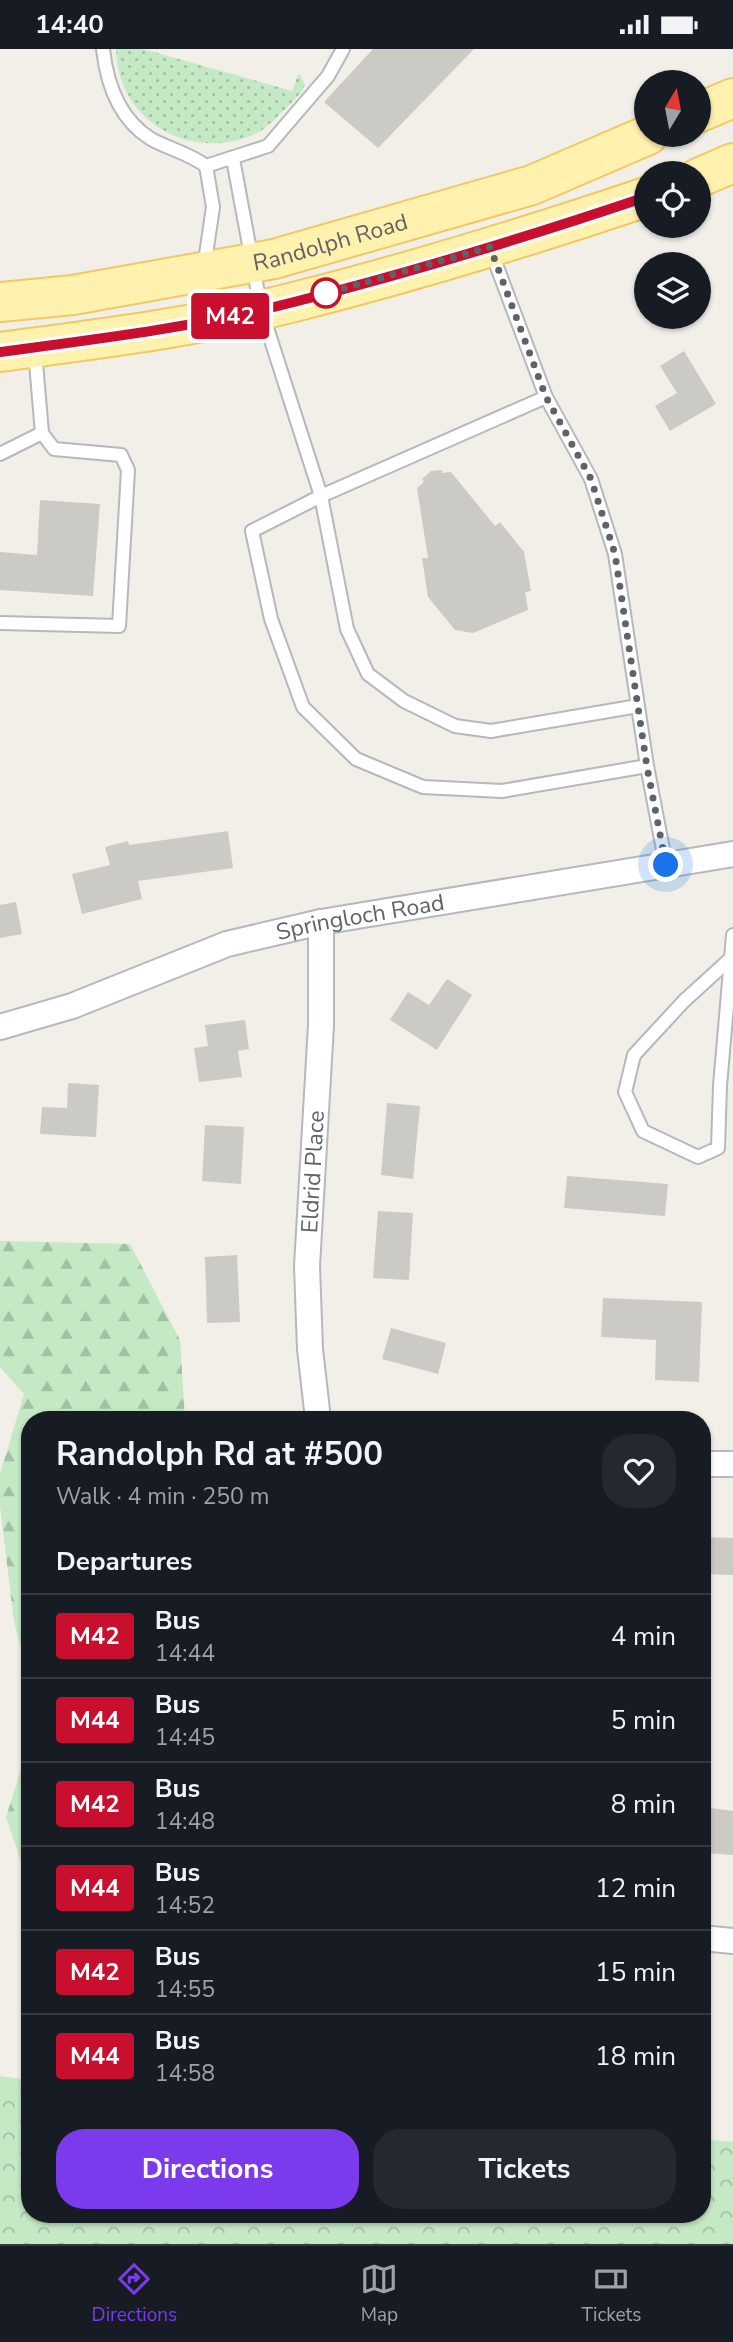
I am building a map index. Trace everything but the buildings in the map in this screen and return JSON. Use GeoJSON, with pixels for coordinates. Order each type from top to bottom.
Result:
{"type":"FeatureCollection","features":[{"type":"Feature","properties":{"kind":"main road"},"geometry":{"type":"LineString","coordinates":[[711,107],[733,97]]}},
{"type":"Feature","properties":{"kind":"main road","name":"Randolph Road"},"geometry":{"type":"LineString","coordinates":[[0,302],[73,295],[252,263],[532,185],[634,141]]}},
{"type":"Feature","properties":{"kind":"main road"},"geometry":{"type":"LineString","coordinates":[[711,172],[733,163]]}},
{"type":"Feature","properties":{"kind":"main road"},"geometry":{"type":"LineString","coordinates":[[17,350],[147,333],[292,303],[490,247],[634,201]]}},
{"type":"Feature","properties":{"kind":"street","name":"Springloch Road"},"geometry":{"type":"LineString","coordinates":[[0,1027],[72,1006],[226,944],[321,922],[733,853]]}},
{"type":"Feature","properties":{"kind":"street","name":"Eldrid Place"},"geometry":{"type":"LineString","coordinates":[[317,1411],[310,1349],[307,1266],[321,1025],[321,922]]}},
{"type":"Feature","properties":{"kind":"street"},"geometry":{"type":"LineString","coordinates":[[711,1464],[733,1464]]}},
{"type":"Feature","properties":{"kind":"street"},"geometry":{"type":"LineString","coordinates":[[711,1939],[733,1941]]}},
{"type":"Feature","properties":{"kind":"lane"},"geometry":{"type":"LineString","coordinates":[[103,49],[107,78],[122,112],[150,138],[196,158],[206,166],[213,207],[204,272]]}},
{"type":"Feature","properties":{"kind":"lane"},"geometry":{"type":"LineString","coordinates":[[206,166],[268,146],[328,76],[343,49]]}},
{"type":"Feature","properties":{"kind":"lane"},"geometry":{"type":"LineString","coordinates":[[233,159],[261,309],[321,496],[347,629],[368,674],[404,701],[455,726],[491,731],[638,706]]}},
{"type":"Feature","properties":{"kind":"lane"},"geometry":{"type":"LineString","coordinates":[[490,247],[546,397],[591,479],[615,554],[647,767],[666,865]]}},
{"type":"Feature","properties":{"kind":"lane"},"geometry":{"type":"LineString","coordinates":[[0,623],[119,627],[128,470],[121,454],[54,449],[42,433],[17,350]]}},
{"type":"Feature","properties":{"kind":"lane"},"geometry":{"type":"LineString","coordinates":[[546,397],[321,496],[252,531],[271,619],[303,707],[356,759],[423,787],[502,792],[647,767]]}},
{"type":"Feature","properties":{"kind":"lane"},"geometry":{"type":"LineString","coordinates":[[0,454],[42,433]]}},
{"type":"Feature","properties":{"kind":"lane"},"geometry":{"type":"LineString","coordinates":[[729,961],[684,1001],[634,1055],[625,1092],[643,1131],[698,1157],[718,1148],[720,1086],[733,935]]}},
{"type":"Feature","properties":{"kind":"green space"},"geometry":{"type":"Polygon","coordinates":[[[116,49],[143,49],[292,91],[300,75],[305,85],[299,95],[274,120],[255,134],[231,142],[206,143],[183,139],[162,129],[144,115],[129,97],[120,75],[116,49]]]}},
{"type":"Feature","properties":{"kind":"green space"},"geometry":{"type":"Polygon","coordinates":[[[0,1241],[130,1244],[180,1340],[184,1411],[21,1411],[21,1647],[14,1622],[0,1506],[0,1474],[24,1394],[0,1367],[0,1241]]]}},
{"type":"Feature","properties":{"kind":"green space"},"geometry":{"type":"Polygon","coordinates":[[[21,1770],[21,1861],[6,1817],[21,1770]]]}},
{"type":"Feature","properties":{"kind":"green space"},"geometry":{"type":"Polygon","coordinates":[[[0,2076],[21,2079],[21,2223],[711,2223],[711,2140],[733,2142],[733,2244],[0,2244],[0,2076]]]}},
{"type":"Feature","properties":{"kind":"bus line","name":"M42"},"geometry":{"type":"LineString","coordinates":[[0,352],[147,333],[292,303],[537,233],[634,201]]}},
{"type":"Feature","properties":{"kind":"route"},"geometry":{"type":"LineString","coordinates":[[326,293],[317,296],[490,247],[546,397],[591,479],[615,554],[647,767],[666,865]]}}]}
